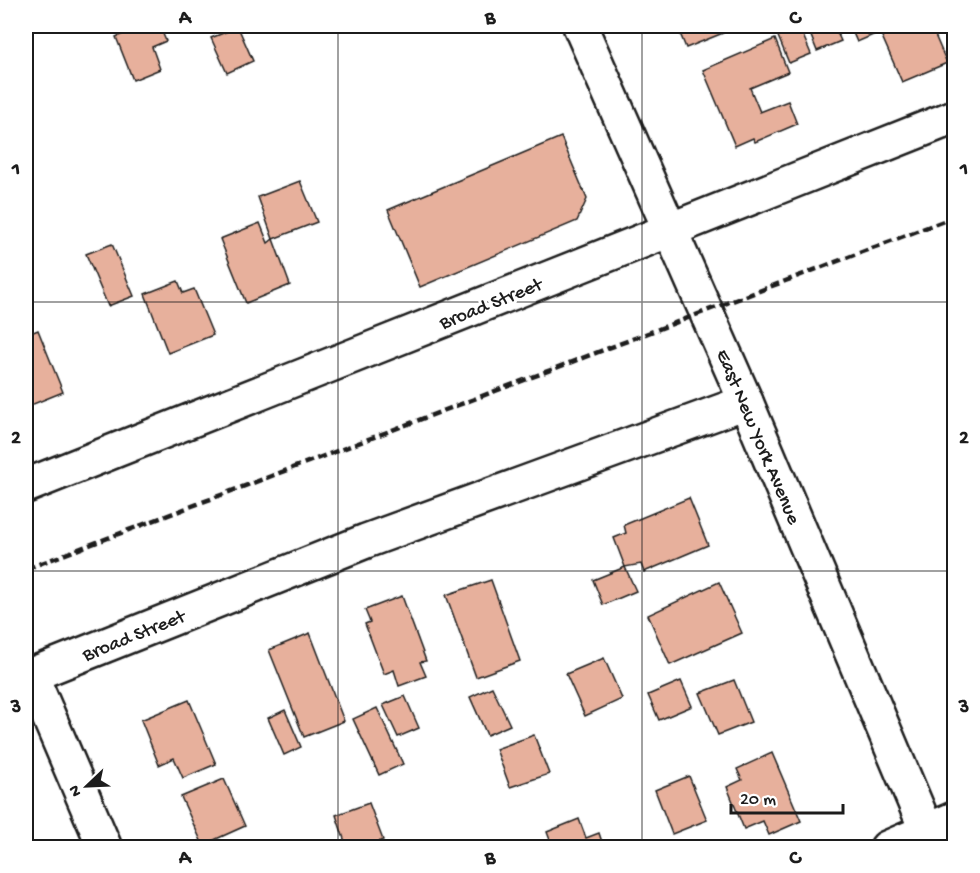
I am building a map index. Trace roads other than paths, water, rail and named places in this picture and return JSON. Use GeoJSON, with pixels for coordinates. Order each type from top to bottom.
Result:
{"type":"FeatureCollection","features":[{"type":"Feature","properties":{"kind":"street","name":"East New York Avenue"},"geometry":{"type":"LineString","coordinates":[[580,26],[939,832]]}},
{"type":"Feature","properties":{"kind":"street","name":"Broad Street"},"geometry":{"type":"LineString","coordinates":[[26,486],[954,117]]}},
{"type":"Feature","properties":{"kind":"street","name":"Broad Street"},"geometry":{"type":"LineString","coordinates":[[28,676],[366,541],[746,402]]}},
{"type":"Feature","properties":{"kind":"street"},"geometry":{"type":"LineString","coordinates":[[28,676],[105,848]]}},
{"type":"Feature","properties":{"kind":"street"},"geometry":{"type":"LineString","coordinates":[[887,848],[939,832]]}},
{"type":"Feature","properties":{"kind":"railway"},"geometry":{"type":"LineString","coordinates":[[26,569],[954,217]]}}]}
